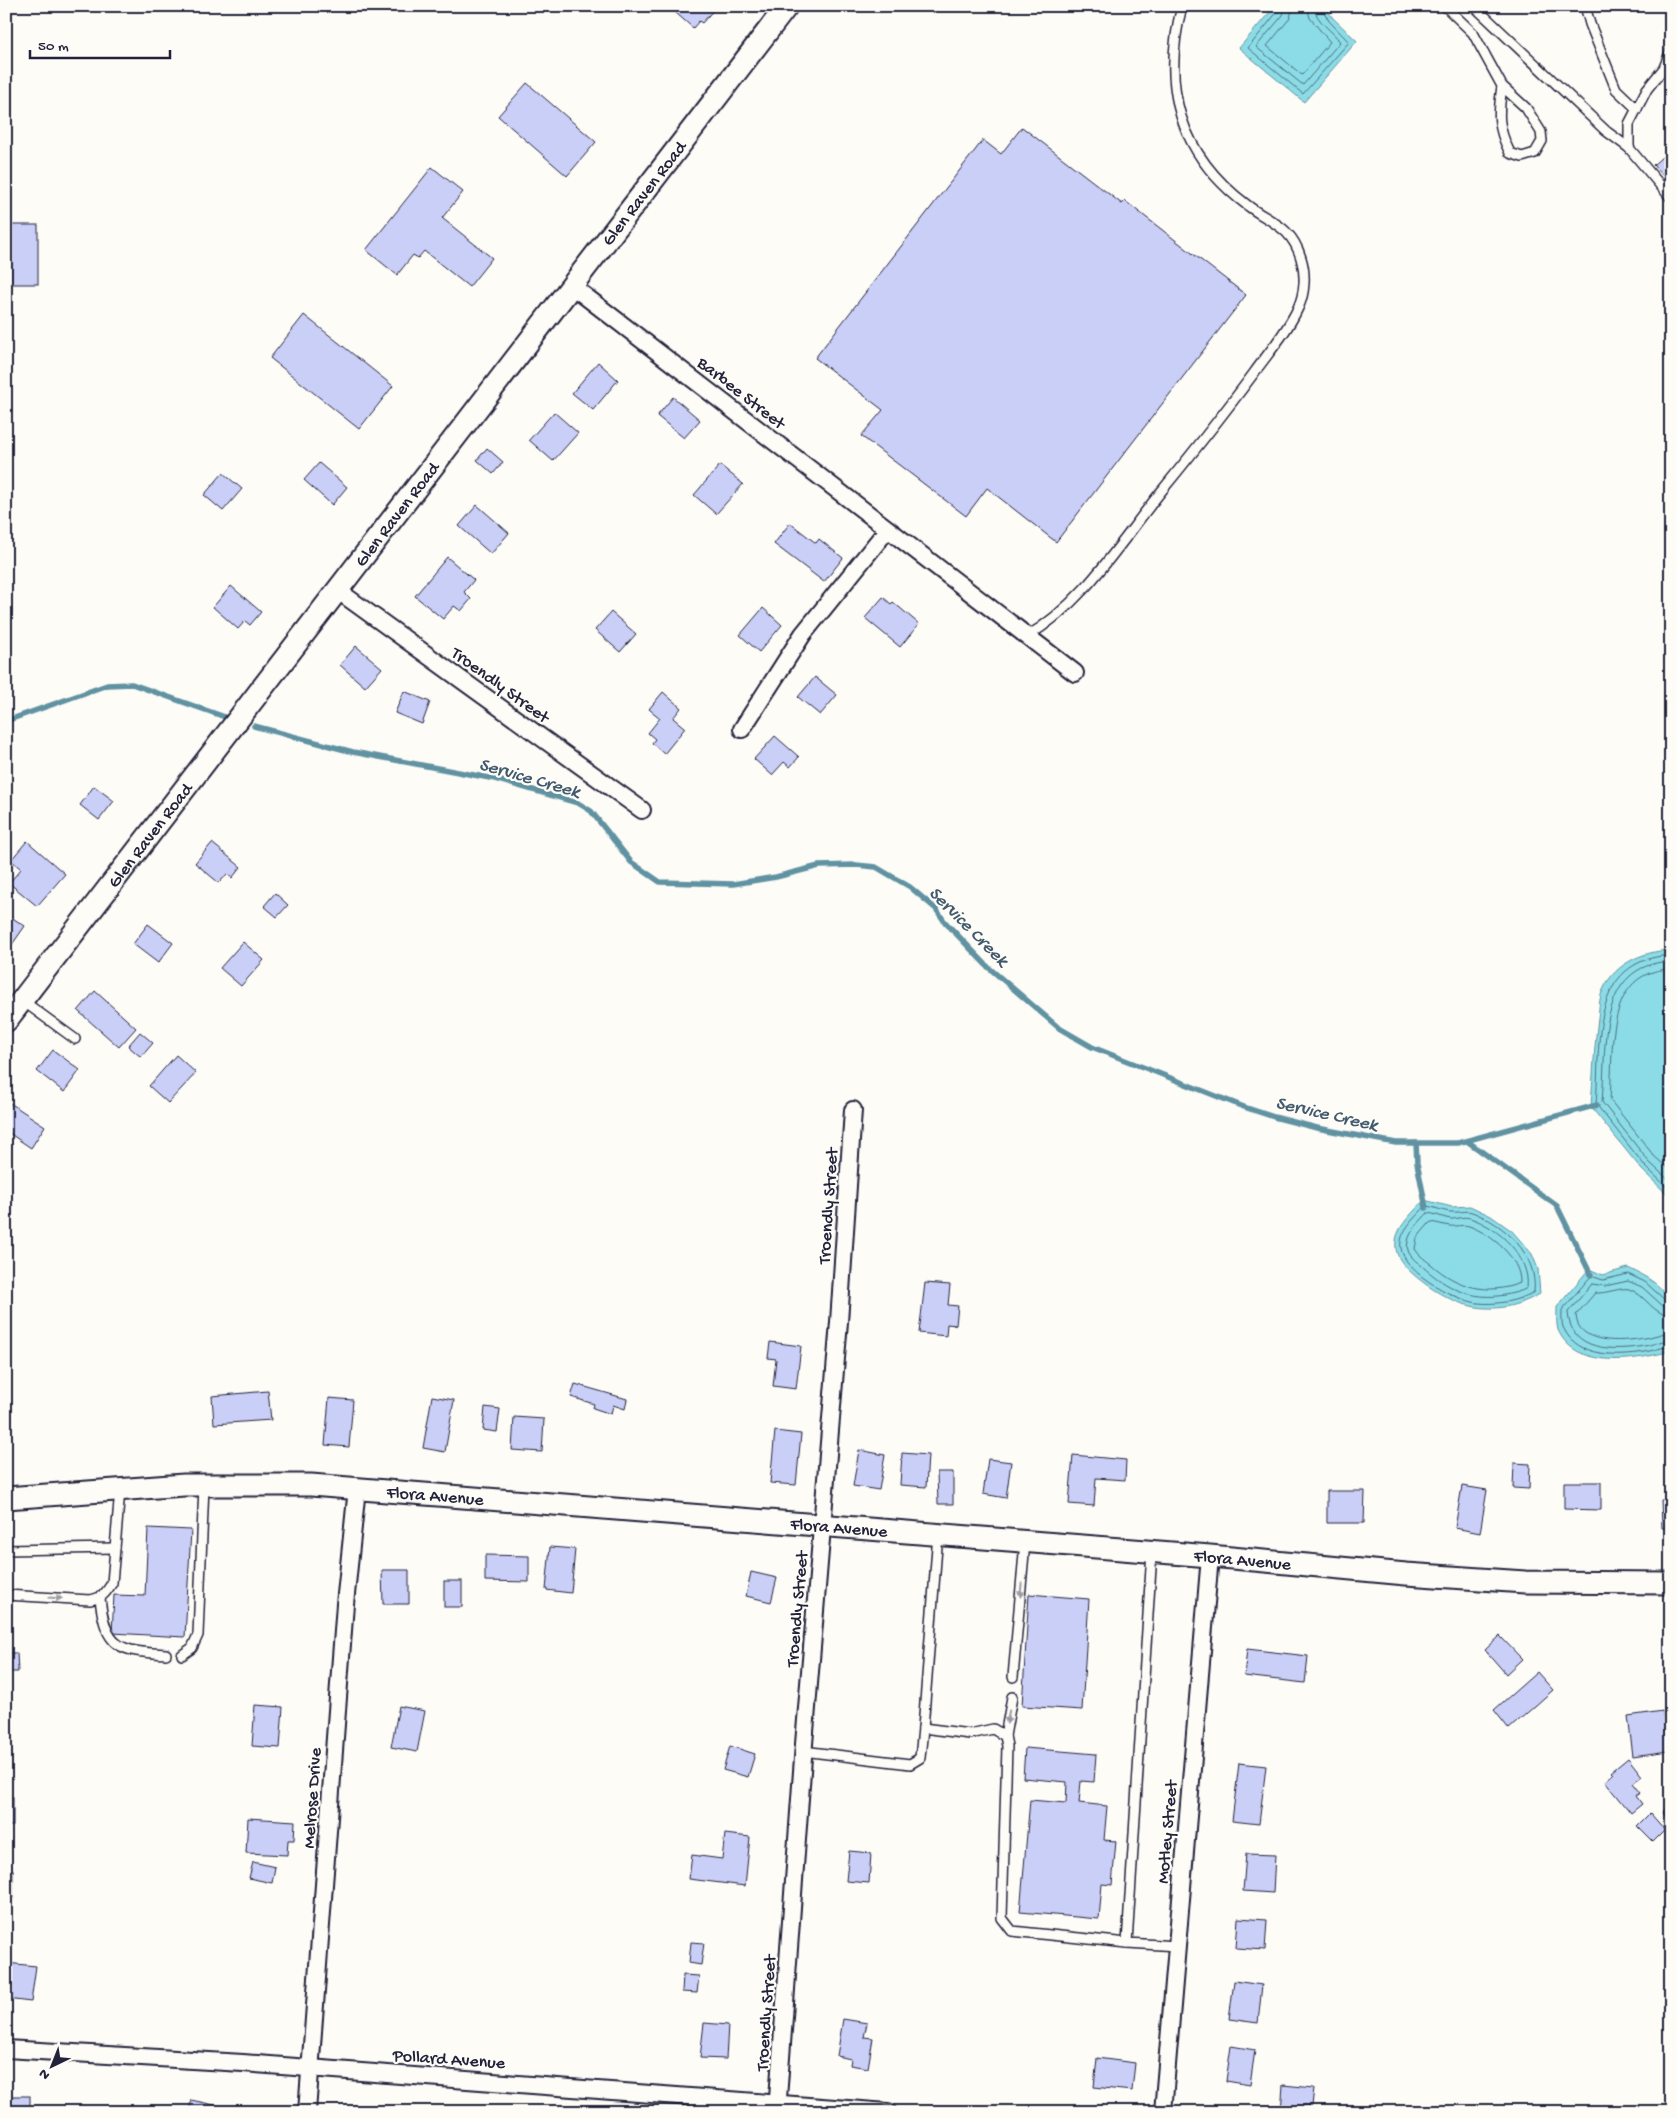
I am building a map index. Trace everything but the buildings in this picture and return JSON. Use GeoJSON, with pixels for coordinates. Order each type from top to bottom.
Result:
{"type":"FeatureCollection","features":[{"type":"Feature","properties":{"kind":"street","name":"Glen Raven Road"},"geometry":{"type":"LineString","coordinates":[[6,1021],[787,6]]}},
{"type":"Feature","properties":{"kind":"street","name":"Barbee Street"},"geometry":{"type":"LineString","coordinates":[[572,286],[1075,673]]}},
{"type":"Feature","properties":{"kind":"street"},"geometry":{"type":"LineString","coordinates":[[742,729],[803,634],[888,530]]}},
{"type":"Feature","properties":{"kind":"street","name":"Troendly Street"},"geometry":{"type":"LineString","coordinates":[[338,590],[642,810]]}},
{"type":"Feature","properties":{"kind":"street","name":"Troendly Street"},"geometry":{"type":"LineString","coordinates":[[777,2108],[823,1525],[853,1110]]}},
{"type":"Feature","properties":{"kind":"street","name":"Flora Avenue"},"geometry":{"type":"LineString","coordinates":[[6,1498],[120,1489],[204,1485],[278,1484],[357,1488],[1152,1551],[1406,1574],[1526,1582],[1671,1583]]}},
{"type":"Feature","properties":{"kind":"street","name":"Melrose Drive"},"geometry":{"type":"LineString","coordinates":[[307,2112],[345,1604],[357,1488]]}},
{"type":"Feature","properties":{"kind":"street","name":"Motley Street"},"geometry":{"type":"LineString","coordinates":[[1163,2112],[1210,1556]]}},
{"type":"Feature","properties":{"kind":"street","name":"Pollard Avenue"},"geometry":{"type":"LineString","coordinates":[[6,2049],[310,2069],[777,2108],[888,2112]]}},
{"type":"Feature","properties":{"kind":"lane"},"geometry":{"type":"LineString","coordinates":[[1026,637],[1047,624],[1103,567],[1212,430],[1276,344],[1302,300],[1304,280],[1302,261],[1289,235],[1275,222],[1248,207],[1225,188],[1205,164],[1189,138],[1178,109],[1173,79],[1175,33],[1182,6]]}},
{"type":"Feature","properties":{"kind":"lane"},"geometry":{"type":"LineString","coordinates":[[1445,6],[1473,33],[1502,86],[1526,108],[1541,132],[1542,141],[1535,153],[1522,157],[1510,153],[1500,133],[1499,105],[1502,86]]}},
{"type":"Feature","properties":{"kind":"lane"},"geometry":{"type":"LineString","coordinates":[[1474,6],[1606,131],[1630,148],[1671,198]]}},
{"type":"Feature","properties":{"kind":"lane"},"geometry":{"type":"LineString","coordinates":[[1586,6],[1590,24],[1616,88],[1637,109]]}},
{"type":"Feature","properties":{"kind":"lane"},"geometry":{"type":"LineString","coordinates":[[1630,148],[1629,124],[1647,89],[1664,68],[1671,50]]}},
{"type":"Feature","properties":{"kind":"lane"},"geometry":{"type":"LineString","coordinates":[[22,1000],[75,1039]]}},
{"type":"Feature","properties":{"kind":"lane"},"geometry":{"type":"LineString","coordinates":[[182,1655],[192,1648],[198,1635],[204,1485]]}},
{"type":"Feature","properties":{"kind":"lane"},"geometry":{"type":"LineString","coordinates":[[120,1489],[112,1583],[100,1599],[103,1623],[107,1634],[118,1645],[132,1652],[166,1654]]}},
{"type":"Feature","properties":{"kind":"lane"},"geometry":{"type":"LineString","coordinates":[[804,1750],[910,1764],[920,1758],[938,1534]]}},
{"type":"Feature","properties":{"kind":"lane"},"geometry":{"type":"LineString","coordinates":[[1013,1677],[1025,1541]]}},
{"type":"Feature","properties":{"kind":"lane"},"geometry":{"type":"LineString","coordinates":[[6,1550],[115,1548]]}},
{"type":"Feature","properties":{"kind":"lane"},"geometry":{"type":"LineString","coordinates":[[1127,1943],[1152,1551]]}},
{"type":"Feature","properties":{"kind":"lane"},"geometry":{"type":"LineString","coordinates":[[6,1596],[100,1599]]}},
{"type":"Feature","properties":{"kind":"lane"},"geometry":{"type":"LineString","coordinates":[[1012,1697],[1005,1736],[1007,1746],[1002,1918],[1012,1931],[1127,1943],[1177,1946]]}},
{"type":"Feature","properties":{"kind":"lane"},"geometry":{"type":"LineString","coordinates":[[923,1728],[970,1734],[993,1729],[1005,1736]]}},
{"type":"Feature","properties":{"kind":"water"},"geometry":{"type":"Polygon","coordinates":[[[1275,6],[1324,6],[1333,18],[1357,41],[1304,102],[1239,48],[1275,6]]]}},
{"type":"Feature","properties":{"kind":"water"},"geometry":{"type":"Polygon","coordinates":[[[1671,950],[1671,1198],[1642,1170],[1591,1107],[1599,1004],[1606,984],[1612,975],[1629,962],[1649,953],[1671,950]]]}},
{"type":"Feature","properties":{"kind":"water"},"geometry":{"type":"Polygon","coordinates":[[[1424,1200],[1452,1207],[1470,1206],[1491,1216],[1512,1231],[1532,1254],[1538,1269],[1540,1294],[1506,1307],[1474,1307],[1444,1296],[1414,1275],[1403,1264],[1398,1255],[1396,1240],[1403,1224],[1424,1200]]]}},
{"type":"Feature","properties":{"kind":"water"},"geometry":{"type":"Polygon","coordinates":[[[1628,1268],[1655,1284],[1668,1299],[1671,1320],[1671,1351],[1625,1359],[1593,1357],[1578,1352],[1567,1343],[1558,1330],[1557,1307],[1589,1269],[1603,1275],[1628,1268]]]}},
{"type":"Feature","properties":{"kind":"waterway","name":"Service Creek"},"geometry":{"type":"LineString","coordinates":[[6,721],[107,685],[132,684],[225,717]]}},
{"type":"Feature","properties":{"kind":"waterway","name":"Service Creek"},"geometry":{"type":"LineString","coordinates":[[254,726],[353,752],[495,779],[578,803],[591,811],[631,862],[660,882],[733,884],[776,877],[819,866],[856,865],[876,867],[910,887],[936,909],[945,922],[988,967],[1059,1028],[1092,1047],[1274,1117],[1317,1128],[1396,1143],[1458,1143],[1597,1105]]}},
{"type":"Feature","properties":{"kind":"waterway"},"geometry":{"type":"LineString","coordinates":[[1467,1141],[1557,1206],[1591,1275]]}},
{"type":"Feature","properties":{"kind":"waterway"},"geometry":{"type":"LineString","coordinates":[[1416,1143],[1417,1163],[1426,1208]]}}]}
